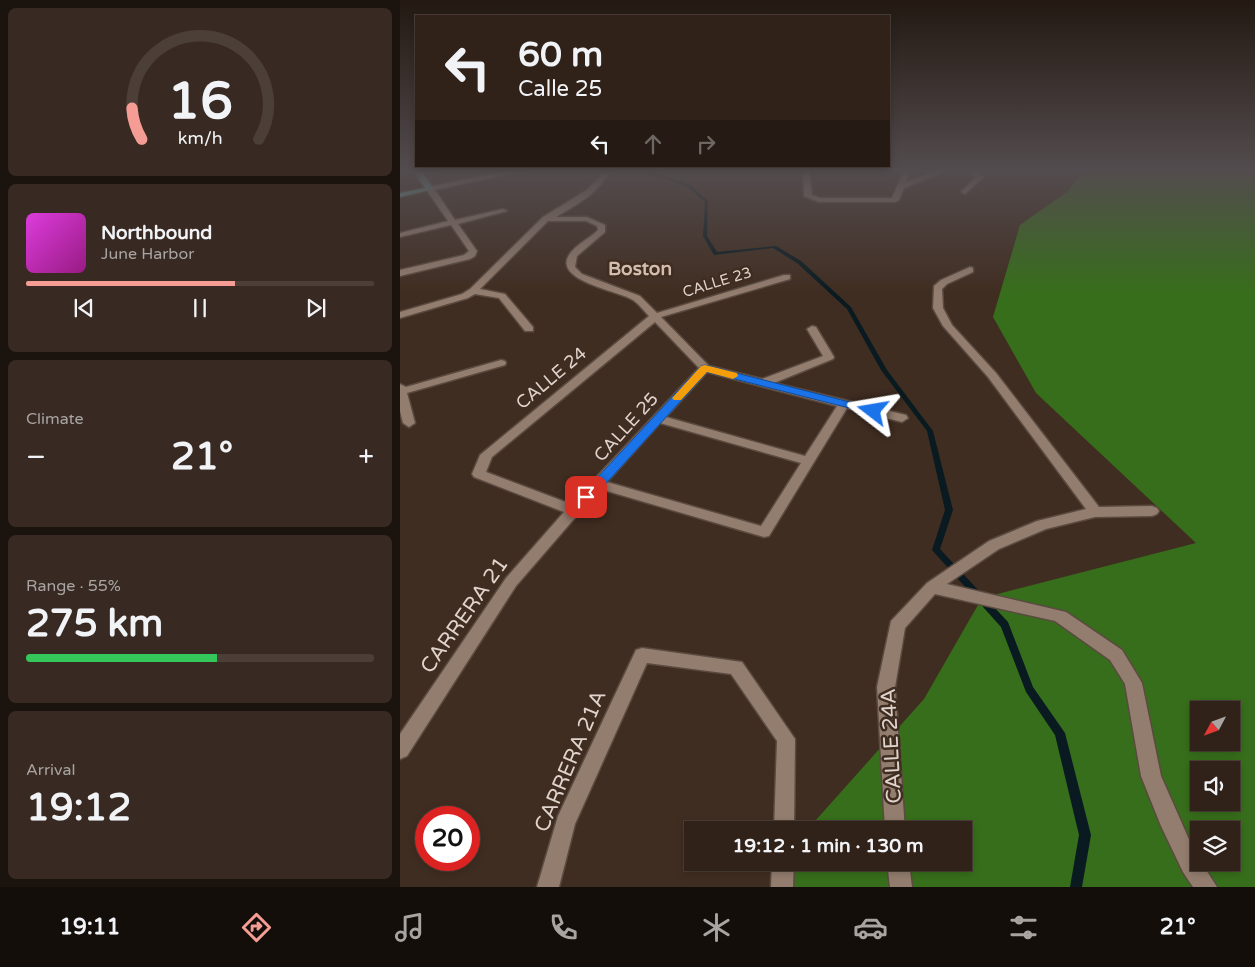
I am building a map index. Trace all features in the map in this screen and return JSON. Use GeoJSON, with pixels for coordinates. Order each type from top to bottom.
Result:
{"type":"FeatureCollection","features":[{"type":"Feature","properties":{"kind":"street"},"geometry":{"type":"LineString","coordinates":[[400,273],[472,254],[473,251],[447,211]]}},
{"type":"Feature","properties":{"kind":"street"},"geometry":{"type":"LineString","coordinates":[[400,234],[502,211]]}},
{"type":"Feature","properties":{"kind":"street"},"geometry":{"type":"LineString","coordinates":[[400,316],[451,302],[473,291],[546,218],[558,211]]}},
{"type":"Feature","properties":{"kind":"street"},"geometry":{"type":"LineString","coordinates":[[546,218],[587,219],[601,225],[602,230],[596,238],[577,251],[571,259],[571,268],[579,276],[637,298],[705,368],[902,418]]}},
{"type":"Feature","properties":{"kind":"street"},"geometry":{"type":"LineString","coordinates":[[970,270],[944,282],[937,288],[938,308],[948,326],[992,375],[1095,512]]}},
{"type":"Feature","properties":{"kind":"street","name":"CALLE 23"},"geometry":{"type":"LineString","coordinates":[[656,316],[787,277]]}},
{"type":"Feature","properties":{"kind":"street"},"geometry":{"type":"LineString","coordinates":[[473,291],[502,296],[529,329]]}},
{"type":"Feature","properties":{"kind":"street","name":"CALLE 24"},"geometry":{"type":"LineString","coordinates":[[573,510],[479,474],[486,455],[656,316]]}},
{"type":"Feature","properties":{"kind":"street"},"geometry":{"type":"LineString","coordinates":[[763,383],[828,357],[812,329]]}},
{"type":"Feature","properties":{"kind":"street"},"geometry":{"type":"LineString","coordinates":[[409,424],[401,390],[501,363]]}},
{"type":"Feature","properties":{"kind":"street","name":"CALLE 25"},"geometry":{"type":"LineString","coordinates":[[573,510],[705,368]]}},
{"type":"Feature","properties":{"kind":"street"},"geometry":{"type":"LineString","coordinates":[[599,484],[764,532],[844,404]]}},
{"type":"Feature","properties":{"kind":"street"},"geometry":{"type":"LineString","coordinates":[[658,419],[809,461]]}},
{"type":"Feature","properties":{"kind":"street","name":"CARRERA 21"},"geometry":{"type":"LineString","coordinates":[[400,750],[510,582],[573,510]]}},
{"type":"Feature","properties":{"kind":"street","name":"CALLE 24A"},"geometry":{"type":"LineString","coordinates":[[895,821],[886,687],[897,626],[932,587],[994,545],[1042,526],[1095,512],[1152,511]]}},
{"type":"Feature","properties":{"kind":"street"},"geometry":{"type":"LineString","coordinates":[[932,587],[1060,616],[1116,655],[1133,683],[1151,776],[1183,850],[1206,887]]}},
{"type":"Feature","properties":{"kind":"street","name":"CARRERA 21A"},"geometry":{"type":"LineString","coordinates":[[548,887],[565,823],[642,655],[736,668],[786,740],[784,821]]}},
{"type":"Feature","properties":{"kind":"street"},"geometry":{"type":"LineString","coordinates":[[782,887],[783,871]]}},
{"type":"Feature","properties":{"kind":"street"},"geometry":{"type":"LineString","coordinates":[[899,871],[901,887]]}},
{"type":"Feature","properties":{"kind":"green space"},"geometry":{"type":"Polygon","coordinates":[[[1039,211],[1255,211],[1255,887],[783,887],[783,871],[972,871],[972,821],[815,821],[924,699],[982,598],[1196,543],[1036,393],[993,317],[1020,225],[1039,211]]]}},
{"type":"Feature","properties":{"kind":"waterway"},"geometry":{"type":"LineString","coordinates":[[706,211],[705,236],[716,254],[774,247],[799,262],[849,308],[884,370],[930,431],[949,510],[936,550],[1005,625],[1029,689],[1060,733],[1085,835],[1076,887]]}},
{"type":"Feature","properties":{"kind":"slow traffic"},"geometry":{"type":"LineString","coordinates":[[678,398],[705,368],[733,376]]}},
{"type":"Feature","properties":{"kind":"district","name":"Boston"},"geometry":{"type":"Point","coordinates":[640,268]}},
{"type":"Feature","properties":{"kind":"route"},"geometry":{"type":"LineString","coordinates":[[586,497],[705,368],[873,411]]}}]}
